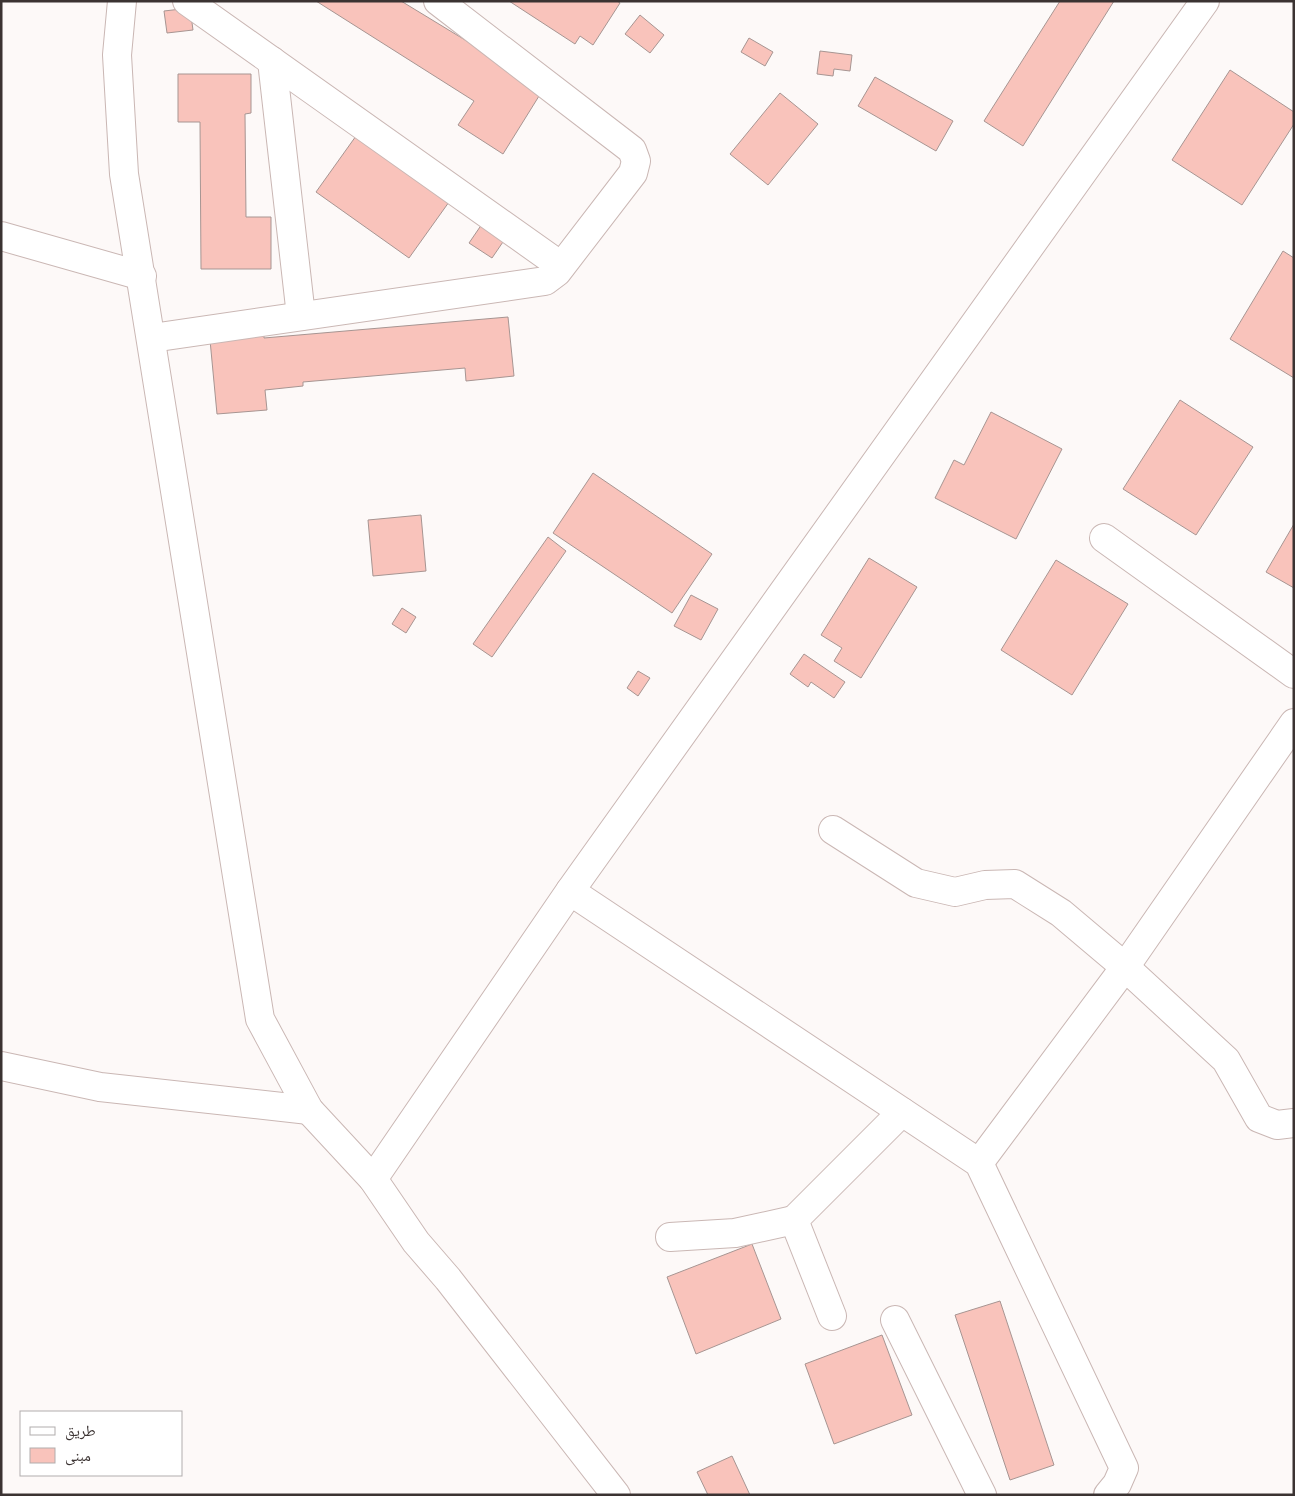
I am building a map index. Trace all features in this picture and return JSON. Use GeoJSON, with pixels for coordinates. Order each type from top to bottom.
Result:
{"type":"FeatureCollection","features":[{"type":"Feature","properties":{"kind":"street"},"geometry":{"type":"LineString","coordinates":[[122,1],[117,55],[124,174],[152,338],[260,1019],[309,1110],[373,1179],[416,1242],[448,1279],[616,1495]]}},
{"type":"Feature","properties":{"kind":"street"},"geometry":{"type":"LineString","coordinates":[[187,1],[561,266]]}},
{"type":"Feature","properties":{"kind":"street"},"geometry":{"type":"LineString","coordinates":[[152,338],[545,281],[561,266],[633,173],[636,162],[632,150],[438,1]]}},
{"type":"Feature","properties":{"kind":"street"},"geometry":{"type":"LineString","coordinates":[[373,1179],[570,891],[1205,1]]}},
{"type":"Feature","properties":{"kind":"street"},"geometry":{"type":"LineString","coordinates":[[272,61],[301,316]]}},
{"type":"Feature","properties":{"kind":"street"},"geometry":{"type":"LineString","coordinates":[[1,236],[142,276]]}},
{"type":"Feature","properties":{"kind":"street"},"geometry":{"type":"LineString","coordinates":[[1104,538],[1294,674]]}},
{"type":"Feature","properties":{"kind":"street"},"geometry":{"type":"LineString","coordinates":[[978,1164],[1125,967],[1294,723]]}},
{"type":"Feature","properties":{"kind":"street"},"geometry":{"type":"LineString","coordinates":[[833,830],[916,883],[955,892],[985,885],[1015,884],[1061,913],[1125,967],[1226,1060],[1258,1118],[1277,1125],[1294,1123]]}},
{"type":"Feature","properties":{"kind":"street"},"geometry":{"type":"LineString","coordinates":[[570,891],[978,1164],[1124,1468],[1117,1484],[1108,1495]]}},
{"type":"Feature","properties":{"kind":"street"},"geometry":{"type":"LineString","coordinates":[[1,1066],[100,1087],[309,1110]]}},
{"type":"Feature","properties":{"kind":"street"},"geometry":{"type":"LineString","coordinates":[[670,1237],[735,1233],[794,1220],[902,1112]]}},
{"type":"Feature","properties":{"kind":"street"},"geometry":{"type":"LineString","coordinates":[[794,1220],[832,1316]]}},
{"type":"Feature","properties":{"kind":"street"},"geometry":{"type":"LineString","coordinates":[[895,1320],[982,1495]]}},
{"type":"Feature","properties":{"kind":"building"},"geometry":{"type":"Polygon","coordinates":[[[316,1],[401,1],[544,88],[503,154],[458,125],[474,101],[316,1]]]}},
{"type":"Feature","properties":{"kind":"building"},"geometry":{"type":"Polygon","coordinates":[[[509,1],[617,1],[620,3],[593,45],[580,36],[575,44],[509,1]]]}},
{"type":"Feature","properties":{"kind":"building"},"geometry":{"type":"Polygon","coordinates":[[[1060,1],[1114,1],[1023,146],[984,121],[1060,1]]]}},
{"type":"Feature","properties":{"kind":"building"},"geometry":{"type":"Polygon","coordinates":[[[190,8],[193,30],[167,33],[164,11],[190,8]]]}},
{"type":"Feature","properties":{"kind":"building"},"geometry":{"type":"Polygon","coordinates":[[[640,15],[664,35],[650,53],[625,34],[640,15]]]}},
{"type":"Feature","properties":{"kind":"building"},"geometry":{"type":"Polygon","coordinates":[[[749,38],[773,52],[765,66],[741,52],[749,38]]]}},
{"type":"Feature","properties":{"kind":"building"},"geometry":{"type":"Polygon","coordinates":[[[820,51],[852,55],[850,71],[834,69],[833,76],[817,74],[820,51]]]}},
{"type":"Feature","properties":{"kind":"building"},"geometry":{"type":"Polygon","coordinates":[[[1230,70],[1294,112],[1294,124],[1242,205],[1172,160],[1230,70]]]}},
{"type":"Feature","properties":{"kind":"building"},"geometry":{"type":"Polygon","coordinates":[[[178,74],[251,74],[251,113],[245,114],[246,217],[271,217],[271,269],[201,269],[200,122],[178,122],[178,74]]]}},
{"type":"Feature","properties":{"kind":"building"},"geometry":{"type":"Polygon","coordinates":[[[875,77],[953,121],[936,151],[858,106],[875,77]]]}},
{"type":"Feature","properties":{"kind":"building"},"geometry":{"type":"Polygon","coordinates":[[[780,93],[818,124],[768,185],[730,154],[780,93]]]}},
{"type":"Feature","properties":{"kind":"building"},"geometry":{"type":"Polygon","coordinates":[[[361,129],[454,195],[409,258],[316,192],[361,129]]]}},
{"type":"Feature","properties":{"kind":"building"},"geometry":{"type":"Polygon","coordinates":[[[482,224],[505,239],[492,258],[469,243],[482,224]]]}},
{"type":"Feature","properties":{"kind":"building"},"geometry":{"type":"Polygon","coordinates":[[[1283,251],[1294,258],[1294,378],[1230,339],[1283,251]]]}},
{"type":"Feature","properties":{"kind":"building"},"geometry":{"type":"Polygon","coordinates":[[[508,317],[514,376],[466,381],[465,368],[303,382],[303,386],[265,390],[267,410],[217,414],[210,340],[264,335],[264,338],[508,317]]]}},
{"type":"Feature","properties":{"kind":"building"},"geometry":{"type":"Polygon","coordinates":[[[1180,400],[1253,447],[1196,535],[1123,489],[1180,400]]]}},
{"type":"Feature","properties":{"kind":"building"},"geometry":{"type":"Polygon","coordinates":[[[991,412],[1062,449],[1016,539],[935,498],[954,460],[964,465],[991,412]]]}},
{"type":"Feature","properties":{"kind":"building"},"geometry":{"type":"Polygon","coordinates":[[[593,473],[712,554],[672,613],[553,533],[593,473]]]}},
{"type":"Feature","properties":{"kind":"building"},"geometry":{"type":"Polygon","coordinates":[[[421,515],[426,571],[373,576],[368,520],[421,515]]]}},
{"type":"Feature","properties":{"kind":"building"},"geometry":{"type":"Polygon","coordinates":[[[1294,524],[1294,588],[1266,572],[1294,524]]]}},
{"type":"Feature","properties":{"kind":"building"},"geometry":{"type":"Polygon","coordinates":[[[548,537],[566,551],[492,657],[473,644],[548,537]]]}},
{"type":"Feature","properties":{"kind":"building"},"geometry":{"type":"Polygon","coordinates":[[[869,558],[917,587],[861,678],[834,661],[842,648],[821,635],[869,558]]]}},
{"type":"Feature","properties":{"kind":"building"},"geometry":{"type":"Polygon","coordinates":[[[1056,560],[1128,604],[1072,695],[1001,650],[1056,560]]]}},
{"type":"Feature","properties":{"kind":"building"},"geometry":{"type":"Polygon","coordinates":[[[691,595],[718,609],[701,640],[674,626],[691,595]]]}},
{"type":"Feature","properties":{"kind":"building"},"geometry":{"type":"Polygon","coordinates":[[[402,608],[416,617],[406,633],[392,624],[402,608]]]}},
{"type":"Feature","properties":{"kind":"building"},"geometry":{"type":"Polygon","coordinates":[[[804,654],[845,682],[834,698],[811,682],[808,687],[790,674],[804,654]]]}},
{"type":"Feature","properties":{"kind":"building"},"geometry":{"type":"Polygon","coordinates":[[[638,671],[650,678],[638,696],[627,688],[638,671]]]}},
{"type":"Feature","properties":{"kind":"building"},"geometry":{"type":"Polygon","coordinates":[[[752,1244],[781,1319],[696,1354],[667,1277],[752,1244]]]}},
{"type":"Feature","properties":{"kind":"building"},"geometry":{"type":"Polygon","coordinates":[[[1000,1301],[1054,1465],[1010,1480],[955,1315],[1000,1301]]]}},
{"type":"Feature","properties":{"kind":"building"},"geometry":{"type":"Polygon","coordinates":[[[882,1335],[912,1415],[834,1444],[805,1364],[882,1335]]]}},
{"type":"Feature","properties":{"kind":"building"},"geometry":{"type":"Polygon","coordinates":[[[732,1456],[750,1495],[708,1495],[697,1472],[732,1456]]]}}]}
